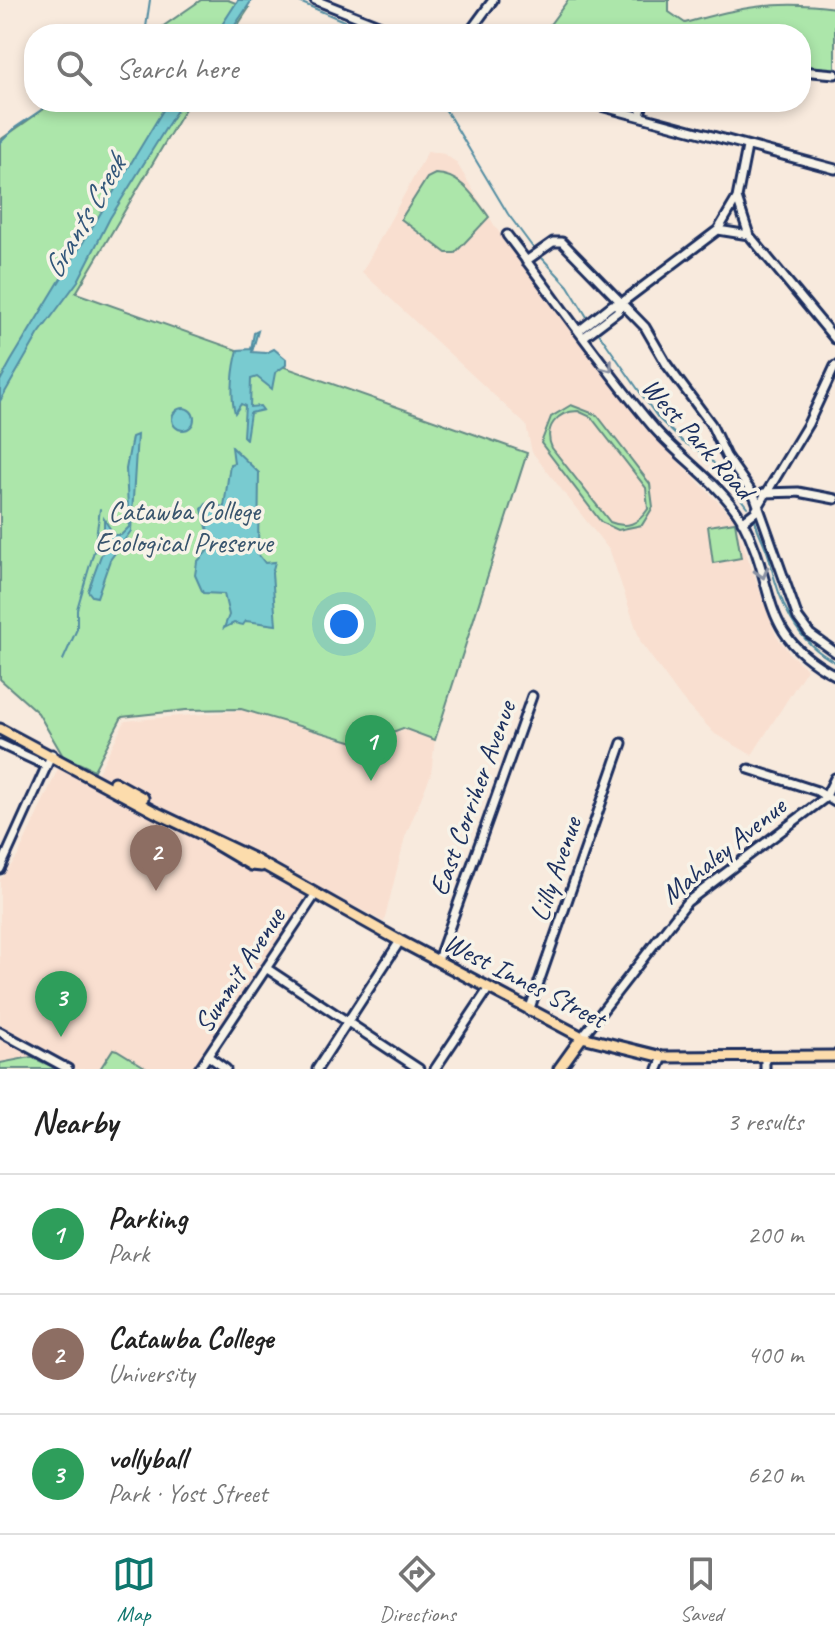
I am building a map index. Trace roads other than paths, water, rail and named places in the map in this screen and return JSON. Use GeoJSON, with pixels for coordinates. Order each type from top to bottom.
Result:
{"type":"FeatureCollection","features":[{"type":"Feature","properties":{"kind":"main road","name":"West Innes Street"},"geometry":{"type":"LineString","coordinates":[[0,729],[67,763],[87,767],[158,807],[164,814],[582,1037],[663,1057],[835,1056]]}},
{"type":"Feature","properties":{"kind":"main road"},"geometry":{"type":"LineString","coordinates":[[559,1069],[582,1037]]}},
{"type":"Feature","properties":{"kind":"street"},"geometry":{"type":"LineString","coordinates":[[315,0],[376,24]]}},
{"type":"Feature","properties":{"kind":"street"},"geometry":{"type":"LineString","coordinates":[[475,24],[493,0]]}},
{"type":"Feature","properties":{"kind":"street"},"geometry":{"type":"LineString","coordinates":[[811,72],[835,74]]}},
{"type":"Feature","properties":{"kind":"street"},"geometry":{"type":"LineString","coordinates":[[625,112],[835,169]]}},
{"type":"Feature","properties":{"kind":"street"},"geometry":{"type":"LineString","coordinates":[[640,116],[641,112]]}},
{"type":"Feature","properties":{"kind":"street"},"geometry":{"type":"LineString","coordinates":[[582,333],[618,311],[620,304],[718,230],[737,198],[747,147]]}},
{"type":"Feature","properties":{"kind":"street"},"geometry":{"type":"LineString","coordinates":[[737,198],[749,235],[835,339]]}},
{"type":"Feature","properties":{"kind":"street"},"geometry":{"type":"LineString","coordinates":[[718,230],[749,235]]}},
{"type":"Feature","properties":{"kind":"street","name":"West Park Road"},"geometry":{"type":"LineString","coordinates":[[507,235],[652,426],[714,486],[742,522],[785,637],[811,662],[835,675]]}},
{"type":"Feature","properties":{"kind":"street"},"geometry":{"type":"LineString","coordinates":[[526,261],[553,242],[562,242],[653,337],[667,365],[711,424],[726,456],[759,505],[793,610],[810,634],[835,652]]}},
{"type":"Feature","properties":{"kind":"street"},"geometry":{"type":"LineString","coordinates":[[742,522],[759,505],[808,424],[835,366]]}},
{"type":"Feature","properties":{"kind":"street"},"geometry":{"type":"LineString","coordinates":[[764,493],[798,492],[835,499]]}},
{"type":"Feature","properties":{"kind":"street","name":"East Corriher Avenue"},"geometry":{"type":"LineString","coordinates":[[438,960],[532,696]]}},
{"type":"Feature","properties":{"kind":"street","name":"Lilly Avenue"},"geometry":{"type":"LineString","coordinates":[[529,1011],[622,743]]}},
{"type":"Feature","properties":{"kind":"street"},"geometry":{"type":"LineString","coordinates":[[0,744],[45,765]]}},
{"type":"Feature","properties":{"kind":"street"},"geometry":{"type":"LineString","coordinates":[[0,869],[52,754]]}},
{"type":"Feature","properties":{"kind":"street"},"geometry":{"type":"LineString","coordinates":[[749,769],[817,791],[835,802]]}},
{"type":"Feature","properties":{"kind":"street","name":"Mahaley Avenue"},"geometry":{"type":"LineString","coordinates":[[582,1037],[687,902],[825,798],[835,778]]}},
{"type":"Feature","properties":{"kind":"street","name":"Summit Avenue"},"geometry":{"type":"LineString","coordinates":[[199,1069],[315,895]]}},
{"type":"Feature","properties":{"kind":"street"},"geometry":{"type":"LineString","coordinates":[[317,1069],[400,941]]}},
{"type":"Feature","properties":{"kind":"street"},"geometry":{"type":"LineString","coordinates":[[266,968],[419,1069]]}},
{"type":"Feature","properties":{"kind":"street"},"geometry":{"type":"LineString","coordinates":[[435,1069],[489,988]]}},
{"type":"Feature","properties":{"kind":"street"},"geometry":{"type":"LineString","coordinates":[[0,1032],[68,1069]]}},
{"type":"Feature","properties":{"kind":"street"},"geometry":{"type":"LineString","coordinates":[[208,1056],[226,1069]]}},
{"type":"Feature","properties":{"kind":"street"},"geometry":{"type":"LineString","coordinates":[[658,1069],[663,1057]]}},
{"type":"Feature","properties":{"kind":"street"},"geometry":{"type":"LineString","coordinates":[[765,1057],[765,1069]]}},
{"type":"Feature","properties":{"kind":"water"},"geometry":{"type":"Polygon","coordinates":[[[238,0],[252,0],[236,24],[222,24],[238,0]]]}},
{"type":"Feature","properties":{"kind":"water"},"geometry":{"type":"Polygon","coordinates":[[[162,112],[176,112],[110,218],[78,281],[38,335],[0,401],[0,381],[162,112]]]}},
{"type":"Feature","properties":{"kind":"water"},"geometry":{"type":"Polygon","coordinates":[[[258,331],[252,352],[266,353],[274,349],[286,359],[286,365],[275,373],[272,389],[257,377],[251,379],[250,407],[260,406],[263,410],[250,413],[246,439],[243,436],[245,406],[241,404],[235,413],[232,390],[238,350],[251,349],[254,333],[258,331]]]}},
{"type":"Feature","properties":{"kind":"water"},"geometry":{"type":"Polygon","coordinates":[[[183,408],[191,411],[194,419],[191,427],[183,430],[175,427],[172,419],[175,411],[183,408]]]}},
{"type":"Feature","properties":{"kind":"water"},"geometry":{"type":"Polygon","coordinates":[[[137,435],[131,531],[110,560],[97,597],[92,596],[88,591],[104,547],[104,519],[114,535],[121,535],[129,527],[126,469],[132,437],[137,435]]]}},
{"type":"Feature","properties":{"kind":"water"},"geometry":{"type":"Polygon","coordinates":[[[232,447],[259,473],[258,554],[265,563],[275,562],[272,573],[276,625],[246,621],[243,625],[234,623],[224,628],[229,615],[224,594],[203,593],[195,575],[197,562],[212,546],[202,509],[207,503],[224,507],[230,464],[234,463],[232,447]]]}},
{"type":"Feature","properties":{"kind":"waterway"},"geometry":{"type":"LineString","coordinates":[[146,24],[150,0]]}},
{"type":"Feature","properties":{"kind":"waterway"},"geometry":{"type":"LineString","coordinates":[[295,0],[351,24]]}},
{"type":"Feature","properties":{"kind":"waterway"},"geometry":{"type":"LineString","coordinates":[[0,143],[38,112]]}},
{"type":"Feature","properties":{"kind":"waterway"},"geometry":{"type":"LineString","coordinates":[[447,112],[508,214],[534,249]]}},
{"type":"Feature","properties":{"kind":"waterway"},"geometry":{"type":"LineString","coordinates":[[542,258],[568,286],[587,317]]}},
{"type":"Feature","properties":{"kind":"waterway"},"geometry":{"type":"LineString","coordinates":[[598,332],[658,418],[683,442],[709,457],[747,507]]}},
{"type":"Feature","properties":{"kind":"waterway"},"geometry":{"type":"LineString","coordinates":[[63,660],[77,629],[77,609],[94,551],[100,509]]}},
{"type":"Feature","properties":{"kind":"waterway"},"geometry":{"type":"LineString","coordinates":[[755,520],[778,591],[791,619],[810,644],[835,662]]}},
{"type":"Feature","properties":{"kind":"place","name":"Parking"},"geometry":{"type":"Point","coordinates":[371,781]}},
{"type":"Feature","properties":{"kind":"place","name":"Catawba College"},"geometry":{"type":"Point","coordinates":[156,891]}},
{"type":"Feature","properties":{"kind":"place","name":"vollyball"},"geometry":{"type":"Point","coordinates":[61,1037]}},
{"type":"Feature","properties":{"kind":"water label","name":"Grants Creek"},"geometry":{"type":"Point","coordinates":[84,217]}},
{"type":"Feature","properties":{"kind":"park label","name":"Catawba College Ecological Preserve"},"geometry":{"type":"Point","coordinates":[184,526]}}]}
